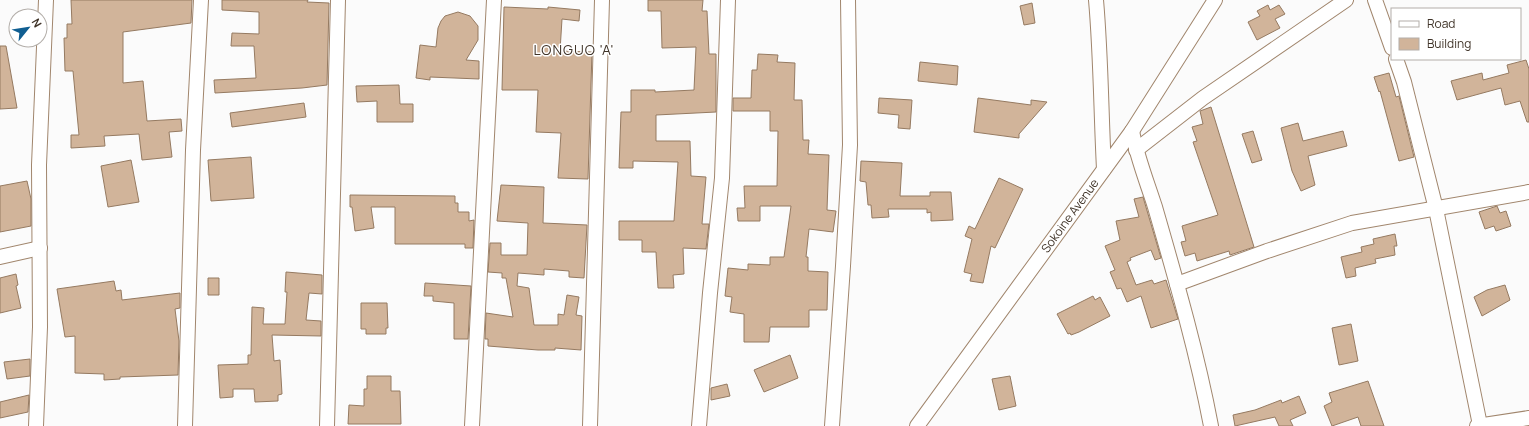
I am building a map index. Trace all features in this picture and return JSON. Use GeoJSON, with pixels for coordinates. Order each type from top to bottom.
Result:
{"type":"FeatureCollection","features":[{"type":"Feature","properties":{"kind":"street"},"geometry":{"type":"LineString","coordinates":[[36,426],[40,326],[39,165],[46,0]]}},
{"type":"Feature","properties":{"kind":"street"},"geometry":{"type":"LineString","coordinates":[[185,426],[193,150],[202,0]]}},
{"type":"Feature","properties":{"kind":"street"},"geometry":{"type":"LineString","coordinates":[[327,426],[338,0]]}},
{"type":"Feature","properties":{"kind":"street"},"geometry":{"type":"LineString","coordinates":[[472,426],[494,0]]}},
{"type":"Feature","properties":{"kind":"street"},"geometry":{"type":"LineString","coordinates":[[590,426],[602,0]]}},
{"type":"Feature","properties":{"kind":"street"},"geometry":{"type":"LineString","coordinates":[[699,426],[710,293],[722,178],[728,0]]}},
{"type":"Feature","properties":{"kind":"street"},"geometry":{"type":"LineString","coordinates":[[832,426],[850,145],[848,0]]}},
{"type":"Feature","properties":{"kind":"street"},"geometry":{"type":"LineString","coordinates":[[1096,0],[1101,47],[1100,99],[1104,169]]}},
{"type":"Feature","properties":{"kind":"street","name":"Sokoine Avenue"},"geometry":{"type":"LineString","coordinates":[[918,426],[1132,131],[1215,0]]}},
{"type":"Feature","properties":{"kind":"street"},"geometry":{"type":"LineString","coordinates":[[1136,150],[1203,98],[1346,0]]}},
{"type":"Feature","properties":{"kind":"street"},"geometry":{"type":"LineString","coordinates":[[1375,0],[1391,45]]}},
{"type":"Feature","properties":{"kind":"street"},"geometry":{"type":"LineString","coordinates":[[1396,60],[1404,82],[1436,209],[1479,426],[1529,418]]}},
{"type":"Feature","properties":{"kind":"street"},"geometry":{"type":"LineString","coordinates":[[1132,131],[1136,150],[1176,284],[1203,382],[1211,426]]}},
{"type":"Feature","properties":{"kind":"street"},"geometry":{"type":"LineString","coordinates":[[1176,284],[1267,251],[1352,223],[1529,192]]}},
{"type":"Feature","properties":{"kind":"street"},"geometry":{"type":"LineString","coordinates":[[0,257],[40,248]]}},
{"type":"Feature","properties":{"kind":"building"},"geometry":{"type":"Polygon","coordinates":[[[71,0],[192,0],[191,23],[123,32],[123,83],[143,81],[147,121],[181,119],[182,131],[169,132],[172,157],[142,160],[139,134],[104,136],[105,146],[71,148],[71,135],[79,135],[73,71],[65,71],[64,38],[67,38],[67,24],[72,24],[71,0]]]}},
{"type":"Feature","properties":{"kind":"building"},"geometry":{"type":"Polygon","coordinates":[[[222,0],[308,0],[307,2],[329,3],[327,85],[302,88],[215,93],[214,80],[256,78],[254,46],[231,46],[232,33],[259,34],[259,12],[222,10],[222,0]]]}},
{"type":"Feature","properties":{"kind":"building"},"geometry":{"type":"Polygon","coordinates":[[[648,0],[703,0],[702,11],[707,11],[709,54],[716,54],[716,112],[656,115],[656,141],[690,141],[691,176],[706,177],[702,224],[709,224],[706,249],[683,248],[684,274],[673,275],[674,288],[658,288],[656,252],[642,252],[642,240],[619,240],[619,221],[674,221],[678,162],[633,161],[633,168],[619,168],[621,112],[631,112],[631,90],[655,90],[655,92],[694,90],[696,47],[662,48],[661,11],[648,11],[648,0]]]}},
{"type":"Feature","properties":{"kind":"building"},"geometry":{"type":"Polygon","coordinates":[[[1032,3],[1035,23],[1024,25],[1020,6],[1032,3]]]}},
{"type":"Feature","properties":{"kind":"building"},"geometry":{"type":"Polygon","coordinates":[[[1268,5],[1270,10],[1279,5],[1285,14],[1275,19],[1280,28],[1257,40],[1248,22],[1260,16],[1257,11],[1268,5]]]}},
{"type":"Feature","properties":{"kind":"building"},"geometry":{"type":"Polygon","coordinates":[[[504,7],[548,9],[548,7],[580,10],[579,21],[562,19],[560,51],[592,52],[588,179],[558,178],[561,133],[536,132],[538,90],[502,90],[504,7]]]}},
{"type":"Feature","properties":{"kind":"building"},"geometry":{"type":"Polygon","coordinates":[[[458,12],[470,16],[478,26],[478,40],[466,60],[479,61],[479,79],[430,77],[430,80],[416,78],[420,45],[436,47],[438,28],[441,21],[445,16],[458,12]]]}},
{"type":"Feature","properties":{"kind":"building"},"geometry":{"type":"Polygon","coordinates":[[[0,46],[6,46],[17,108],[0,109],[0,46]]]}},
{"type":"Feature","properties":{"kind":"building"},"geometry":{"type":"Polygon","coordinates":[[[758,54],[778,55],[777,62],[795,63],[794,100],[802,100],[803,140],[809,140],[808,154],[829,155],[827,210],[836,211],[833,232],[809,229],[806,257],[808,257],[808,271],[828,272],[827,310],[809,310],[809,327],[770,327],[769,342],[744,342],[744,314],[730,312],[732,297],[725,296],[728,268],[748,270],[748,264],[770,265],[770,257],[784,257],[791,206],[760,206],[760,221],[738,221],[737,208],[745,208],[744,186],[777,186],[778,131],[770,131],[770,111],[733,111],[733,98],[751,98],[752,70],[757,70],[758,54]]]}},
{"type":"Feature","properties":{"kind":"building"},"geometry":{"type":"Polygon","coordinates":[[[1526,60],[1529,69],[1529,122],[1527,122],[1520,101],[1505,105],[1501,88],[1457,100],[1451,81],[1482,73],[1483,80],[1509,73],[1507,65],[1526,60]]]}},
{"type":"Feature","properties":{"kind":"building"},"geometry":{"type":"Polygon","coordinates":[[[920,62],[958,66],[957,85],[918,81],[920,62]]]}},
{"type":"Feature","properties":{"kind":"building"},"geometry":{"type":"Polygon","coordinates":[[[1389,73],[1396,97],[1399,96],[1414,157],[1399,161],[1380,91],[1379,92],[1374,77],[1389,73]]]}},
{"type":"Feature","properties":{"kind":"building"},"geometry":{"type":"Polygon","coordinates":[[[399,85],[400,104],[413,104],[413,122],[377,122],[377,101],[357,102],[356,86],[399,85]]]}},
{"type":"Feature","properties":{"kind":"building"},"geometry":{"type":"Polygon","coordinates":[[[879,98],[912,100],[910,129],[898,128],[899,115],[878,113],[879,98]]]}},
{"type":"Feature","properties":{"kind":"building"},"geometry":{"type":"Polygon","coordinates":[[[978,98],[1031,105],[1031,100],[1047,102],[1019,134],[1019,138],[974,132],[978,98]]]}},
{"type":"Feature","properties":{"kind":"building"},"geometry":{"type":"Polygon","coordinates":[[[304,103],[306,117],[232,127],[230,113],[304,103]]]}},
{"type":"Feature","properties":{"kind":"building"},"geometry":{"type":"Polygon","coordinates":[[[1211,107],[1254,247],[1230,255],[1229,251],[1197,261],[1195,253],[1185,256],[1181,242],[1186,241],[1182,226],[1218,215],[1193,142],[1197,141],[1192,127],[1203,124],[1200,111],[1211,107]]]}},
{"type":"Feature","properties":{"kind":"building"},"geometry":{"type":"Polygon","coordinates":[[[1298,123],[1303,141],[1343,131],[1347,146],[1308,156],[1315,185],[1301,191],[1292,171],[1281,128],[1298,123]]]}},
{"type":"Feature","properties":{"kind":"building"},"geometry":{"type":"Polygon","coordinates":[[[1253,131],[1262,160],[1252,163],[1242,134],[1253,131]]]}},
{"type":"Feature","properties":{"kind":"building"},"geometry":{"type":"Polygon","coordinates":[[[251,157],[254,198],[211,201],[208,160],[251,157]]]}},
{"type":"Feature","properties":{"kind":"building"},"geometry":{"type":"Polygon","coordinates":[[[131,160],[139,202],[108,207],[101,166],[131,160]]]}},
{"type":"Feature","properties":{"kind":"building"},"geometry":{"type":"Polygon","coordinates":[[[861,161],[902,163],[900,196],[930,196],[930,192],[951,192],[953,220],[931,221],[931,212],[927,213],[927,209],[888,209],[889,217],[872,218],[871,205],[868,205],[866,182],[860,181],[861,161]]]}},
{"type":"Feature","properties":{"kind":"building"},"geometry":{"type":"Polygon","coordinates":[[[999,178],[1023,189],[995,248],[991,246],[983,283],[970,281],[972,274],[964,272],[972,239],[965,236],[969,226],[975,229],[999,178]]]}},
{"type":"Feature","properties":{"kind":"building"},"geometry":{"type":"Polygon","coordinates":[[[27,181],[31,199],[31,226],[0,232],[0,186],[27,181]]]}},
{"type":"Feature","properties":{"kind":"building"},"geometry":{"type":"Polygon","coordinates":[[[501,185],[544,187],[543,223],[587,225],[584,278],[569,277],[569,271],[544,269],[544,275],[518,273],[517,286],[529,288],[534,325],[558,325],[558,314],[564,315],[567,295],[579,297],[576,315],[582,316],[581,350],[555,348],[555,350],[538,350],[488,346],[488,339],[485,339],[486,313],[513,317],[506,278],[502,278],[502,273],[488,272],[490,243],[501,243],[501,255],[527,255],[528,223],[497,221],[501,185]]]}},
{"type":"Feature","properties":{"kind":"building"},"geometry":{"type":"Polygon","coordinates":[[[350,195],[455,196],[455,203],[458,203],[458,212],[469,212],[469,221],[474,220],[473,248],[465,248],[465,244],[395,244],[395,207],[371,207],[374,228],[355,231],[352,207],[350,207],[350,195]]]}},
{"type":"Feature","properties":{"kind":"building"},"geometry":{"type":"Polygon","coordinates":[[[1143,197],[1161,258],[1155,260],[1151,250],[1130,258],[1131,260],[1127,262],[1136,285],[1152,280],[1154,284],[1166,280],[1178,319],[1151,328],[1141,296],[1127,302],[1121,288],[1117,289],[1110,272],[1115,270],[1105,246],[1120,240],[1116,221],[1139,217],[1134,199],[1143,197]]]}},
{"type":"Feature","properties":{"kind":"building"},"geometry":{"type":"Polygon","coordinates":[[[1497,206],[1500,213],[1506,211],[1511,226],[1496,231],[1494,226],[1485,229],[1479,212],[1497,206]]]}},
{"type":"Feature","properties":{"kind":"building"},"geometry":{"type":"Polygon","coordinates":[[[1395,234],[1397,246],[1394,246],[1395,255],[1375,259],[1376,263],[1355,268],[1356,276],[1346,278],[1341,257],[1362,252],[1361,247],[1374,244],[1373,239],[1395,234]]]}},
{"type":"Feature","properties":{"kind":"building"},"geometry":{"type":"Polygon","coordinates":[[[286,272],[322,275],[322,294],[309,293],[306,320],[321,321],[321,336],[272,335],[274,361],[280,360],[282,394],[278,395],[278,401],[255,402],[254,389],[233,389],[233,397],[220,398],[218,365],[248,364],[248,355],[251,355],[252,307],[264,308],[263,324],[285,324],[287,292],[285,292],[286,272]]]}},
{"type":"Feature","properties":{"kind":"building"},"geometry":{"type":"Polygon","coordinates":[[[16,274],[18,285],[16,286],[21,308],[0,313],[0,278],[16,274]]]}},
{"type":"Feature","properties":{"kind":"building"},"geometry":{"type":"Polygon","coordinates":[[[208,278],[219,278],[219,295],[208,295],[208,278]]]}},
{"type":"Feature","properties":{"kind":"building"},"geometry":{"type":"Polygon","coordinates":[[[114,281],[116,291],[121,290],[122,300],[180,293],[180,308],[175,309],[179,341],[178,375],[120,377],[120,379],[104,380],[104,374],[75,373],[75,336],[65,337],[57,289],[114,281]]]}},
{"type":"Feature","properties":{"kind":"building"},"geometry":{"type":"Polygon","coordinates":[[[425,283],[471,286],[468,339],[454,339],[454,303],[433,301],[433,296],[424,296],[425,283]]]}},
{"type":"Feature","properties":{"kind":"building"},"geometry":{"type":"Polygon","coordinates":[[[1505,285],[1510,300],[1482,316],[1474,297],[1487,290],[1505,285]]]}},
{"type":"Feature","properties":{"kind":"building"},"geometry":{"type":"Polygon","coordinates":[[[1093,296],[1095,300],[1100,297],[1110,316],[1079,332],[1071,335],[1070,333],[1068,334],[1057,314],[1093,296]]]}},
{"type":"Feature","properties":{"kind":"building"},"geometry":{"type":"Polygon","coordinates":[[[361,303],[387,303],[388,328],[386,328],[386,334],[366,334],[366,329],[361,329],[361,303]]]}},
{"type":"Feature","properties":{"kind":"building"},"geometry":{"type":"Polygon","coordinates":[[[1351,324],[1358,361],[1339,365],[1332,328],[1351,324]]]}},
{"type":"Feature","properties":{"kind":"building"},"geometry":{"type":"Polygon","coordinates":[[[790,355],[798,378],[764,392],[754,370],[790,355]]]}},
{"type":"Feature","properties":{"kind":"building"},"geometry":{"type":"Polygon","coordinates":[[[30,359],[30,376],[7,379],[4,362],[30,359]]]}},
{"type":"Feature","properties":{"kind":"building"},"geometry":{"type":"Polygon","coordinates":[[[367,376],[391,376],[391,391],[400,391],[401,424],[348,424],[349,405],[364,406],[364,389],[367,389],[367,376]]]}},
{"type":"Feature","properties":{"kind":"building"},"geometry":{"type":"Polygon","coordinates":[[[1010,376],[1016,406],[999,410],[992,379],[1010,376]]]}},
{"type":"Feature","properties":{"kind":"building"},"geometry":{"type":"Polygon","coordinates":[[[1368,381],[1384,426],[1361,426],[1358,417],[1332,426],[1324,406],[1332,402],[1329,393],[1368,381]]]}},
{"type":"Feature","properties":{"kind":"building"},"geometry":{"type":"Polygon","coordinates":[[[727,384],[730,396],[711,400],[711,388],[727,384]]]}},
{"type":"Feature","properties":{"kind":"building"},"geometry":{"type":"Polygon","coordinates":[[[29,395],[28,412],[0,418],[0,402],[29,395]]]}},
{"type":"Feature","properties":{"kind":"building"},"geometry":{"type":"Polygon","coordinates":[[[1299,396],[1306,413],[1290,420],[1293,426],[1279,426],[1275,417],[1235,426],[1233,415],[1255,410],[1281,400],[1282,403],[1299,396]]]}},
{"type":"Feature","properties":{"kind":"district","name":"LONGUO 'A'"},"geometry":{"type":"Point","coordinates":[574,50]}}]}
